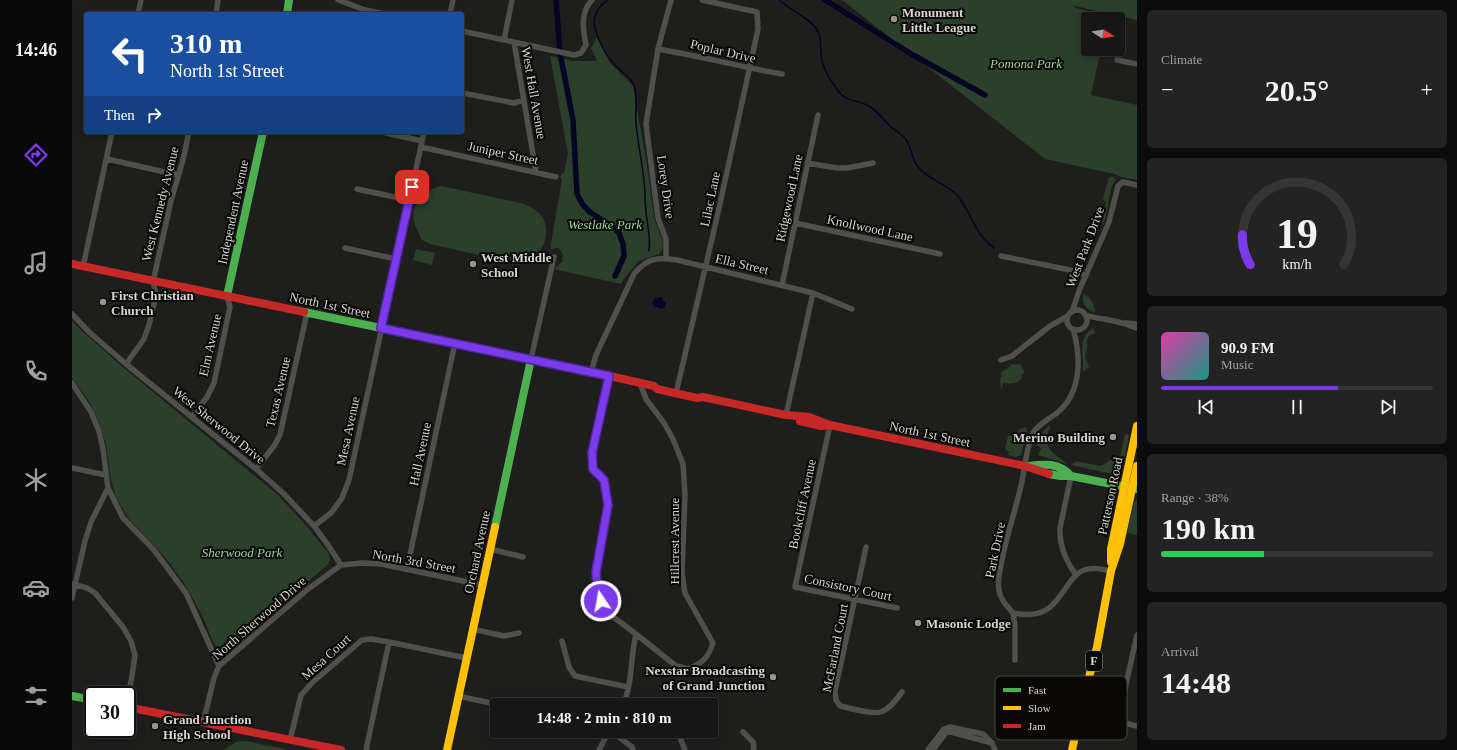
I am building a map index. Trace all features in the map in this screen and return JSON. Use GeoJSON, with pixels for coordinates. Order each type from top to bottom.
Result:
{"type":"FeatureCollection","features":[{"type":"Feature","properties":{"kind":"main road"},"geometry":{"type":"LineString","coordinates":[[287,12],[289,0]]}},
{"type":"Feature","properties":{"kind":"main road","name":"Independent Avenue"},"geometry":{"type":"LineString","coordinates":[[227,296],[263,134]]}},
{"type":"Feature","properties":{"kind":"main road","name":"North 1st Street"},"geometry":{"type":"LineString","coordinates":[[72,264],[531,359],[654,386],[657,389],[697,398],[702,397],[786,415],[821,426],[830,425],[1025,466],[1052,475],[1064,477],[1072,476],[1131,488]]}},
{"type":"Feature","properties":{"kind":"main road","name":"Orchard Avenue"},"geometry":{"type":"LineString","coordinates":[[447,750],[531,359]]}},
{"type":"Feature","properties":{"kind":"main road","name":"North 1st Street"},"geometry":{"type":"LineString","coordinates":[[654,386],[659,384],[698,394],[702,397]]}},
{"type":"Feature","properties":{"kind":"main road","name":"Patterson Road"},"geometry":{"type":"LineString","coordinates":[[1131,488],[1137,426]]}},
{"type":"Feature","properties":{"kind":"main road","name":"Patterson Road"},"geometry":{"type":"LineString","coordinates":[[1089,676],[1097,647],[1111,571],[1111,549],[1137,466]]}},
{"type":"Feature","properties":{"kind":"main road"},"geometry":{"type":"LineString","coordinates":[[72,696],[84,698]]}},
{"type":"Feature","properties":{"kind":"main road"},"geometry":{"type":"LineString","coordinates":[[136,709],[341,750]]}},
{"type":"Feature","properties":{"kind":"main road","name":"Patterson Road"},"geometry":{"type":"LineString","coordinates":[[1072,750],[1074,740]]}},
{"type":"Feature","properties":{"kind":"street"},"geometry":{"type":"LineString","coordinates":[[138,12],[141,0]]}},
{"type":"Feature","properties":{"kind":"street"},"geometry":{"type":"LineString","coordinates":[[216,12],[218,0]]}},
{"type":"Feature","properties":{"kind":"street"},"geometry":{"type":"LineString","coordinates":[[338,0],[374,12]]}},
{"type":"Feature","properties":{"kind":"street"},"geometry":{"type":"LineString","coordinates":[[450,12],[453,0]]}},
{"type":"Feature","properties":{"kind":"street","name":"West Hall Avenue"},"geometry":{"type":"LineString","coordinates":[[504,40],[512,0]]}},
{"type":"Feature","properties":{"kind":"street"},"geometry":{"type":"LineString","coordinates":[[464,31],[574,55],[581,53],[586,45],[582,27],[585,13],[589,3],[592,0]]}},
{"type":"Feature","properties":{"kind":"street","name":"Lorey Drive"},"geometry":{"type":"LineString","coordinates":[[666,258],[666,239],[658,218],[646,124],[658,49],[671,0]]}},
{"type":"Feature","properties":{"kind":"street","name":"Lilac Lane"},"geometry":{"type":"LineString","coordinates":[[677,389],[706,267],[758,29],[757,12],[702,0]]}},
{"type":"Feature","properties":{"kind":"street","name":"West Hall Avenue"},"geometry":{"type":"LineString","coordinates":[[514,42],[536,172]]}},
{"type":"Feature","properties":{"kind":"street","name":"Poplar Drive"},"geometry":{"type":"LineString","coordinates":[[658,49],[694,55],[782,74]]}},
{"type":"Feature","properties":{"kind":"street"},"geometry":{"type":"LineString","coordinates":[[1117,60],[1137,64]]}},
{"type":"Feature","properties":{"kind":"street"},"geometry":{"type":"LineString","coordinates":[[464,94],[514,103],[524,100]]}},
{"type":"Feature","properties":{"kind":"street","name":"Ridgewood Lane"},"geometry":{"type":"LineString","coordinates":[[782,285],[818,115]]}},
{"type":"Feature","properties":{"kind":"street"},"geometry":{"type":"LineString","coordinates":[[83,267],[112,134]]}},
{"type":"Feature","properties":{"kind":"street","name":"West Kennedy Avenue"},"geometry":{"type":"LineString","coordinates":[[126,364],[144,339],[149,325],[156,295],[153,281],[171,200],[188,134]]}},
{"type":"Feature","properties":{"kind":"street","name":"Juniper Street"},"geometry":{"type":"LineString","coordinates":[[389,134],[422,144],[556,177]]}},
{"type":"Feature","properties":{"kind":"street","name":"Mesa Avenue"},"geometry":{"type":"LineString","coordinates":[[314,526],[331,513],[342,498],[349,480],[424,134]]}},
{"type":"Feature","properties":{"kind":"street"},"geometry":{"type":"LineString","coordinates":[[107,159],[178,175]]}},
{"type":"Feature","properties":{"kind":"street"},"geometry":{"type":"LineString","coordinates":[[807,163],[837,168],[847,168],[874,163]]}},
{"type":"Feature","properties":{"kind":"street","name":"West Park Drive"},"geometry":{"type":"LineString","coordinates":[[1070,314],[1110,222],[1118,186],[1122,182],[1137,185]]}},
{"type":"Feature","properties":{"kind":"street"},"geometry":{"type":"LineString","coordinates":[[357,189],[409,200]]}},
{"type":"Feature","properties":{"kind":"street","name":"Knollwood Lane"},"geometry":{"type":"LineString","coordinates":[[795,223],[940,254]]}},
{"type":"Feature","properties":{"kind":"street"},"geometry":{"type":"LineString","coordinates":[[345,248],[396,259]]}},
{"type":"Feature","properties":{"kind":"street"},"geometry":{"type":"LineString","coordinates":[[1001,256],[1070,270],[1086,276]]}},
{"type":"Feature","properties":{"kind":"street"},"geometry":{"type":"LineString","coordinates":[[531,359],[554,257]]}},
{"type":"Feature","properties":{"kind":"street"},"geometry":{"type":"LineString","coordinates":[[591,372],[596,355],[634,274],[642,264],[650,260],[666,258]]}},
{"type":"Feature","properties":{"kind":"street","name":"Ella Street"},"geometry":{"type":"LineString","coordinates":[[666,258],[813,293],[852,309]]}},
{"type":"Feature","properties":{"kind":"street"},"geometry":{"type":"LineString","coordinates":[[786,415],[813,293]]}},
{"type":"Feature","properties":{"kind":"street","name":"Elm Avenue"},"geometry":{"type":"LineString","coordinates":[[192,417],[207,397],[214,383],[230,307],[227,296]]}},
{"type":"Feature","properties":{"kind":"street","name":"West Park Drive"},"geometry":{"type":"LineString","coordinates":[[1077,299],[1082,313]]}},
{"type":"Feature","properties":{"kind":"street","name":"Texas Avenue"},"geometry":{"type":"LineString","coordinates":[[256,469],[274,446],[280,435],[307,313]]}},
{"type":"Feature","properties":{"kind":"street"},"geometry":{"type":"LineString","coordinates":[[1077,345],[1086,318],[1082,313]]}},
{"type":"Feature","properties":{"kind":"street"},"geometry":{"type":"LineString","coordinates":[[1001,360],[1012,356],[1050,326],[1070,314],[1082,313],[1100,319],[1137,324]]}},
{"type":"Feature","properties":{"kind":"street","name":"West Sherwood Drive"},"geometry":{"type":"LineString","coordinates":[[72,314],[89,332],[126,364],[256,469],[284,494],[314,526],[341,565]]}},
{"type":"Feature","properties":{"kind":"street"},"geometry":{"type":"LineString","coordinates":[[1025,466],[1033,434],[1040,425],[1065,406],[1072,394],[1076,381],[1078,368],[1077,345],[1071,327],[1067,322],[1070,314]]}},
{"type":"Feature","properties":{"kind":"street"},"geometry":{"type":"LineString","coordinates":[[1055,323],[1071,327],[1084,326],[1100,319]]}},
{"type":"Feature","properties":{"kind":"street"},"geometry":{"type":"LineString","coordinates":[[1125,323],[1137,328]]}},
{"type":"Feature","properties":{"kind":"street","name":"Hall Avenue"},"geometry":{"type":"LineString","coordinates":[[407,569],[454,343]]}},
{"type":"Feature","properties":{"kind":"street"},"geometry":{"type":"LineString","coordinates":[[609,376],[592,453],[593,469],[604,480],[608,505],[596,572],[596,580],[601,601],[608,613],[636,634],[633,646],[632,669],[626,698]]}},
{"type":"Feature","properties":{"kind":"street"},"geometry":{"type":"LineString","coordinates":[[72,383],[91,412],[99,432],[103,449],[108,488],[123,518],[154,550],[186,593],[219,666]]}},
{"type":"Feature","properties":{"kind":"street","name":"Hillcrest Avenue"},"geometry":{"type":"LineString","coordinates":[[636,634],[676,666],[688,670],[698,665],[709,655],[713,643],[685,593],[682,573],[685,495],[683,464],[673,439],[664,423],[646,399],[640,383]]}},
{"type":"Feature","properties":{"kind":"street","name":"Bookcliff Avenue"},"geometry":{"type":"LineString","coordinates":[[795,587],[830,425]]}},
{"type":"Feature","properties":{"kind":"street","name":"Park Drive"},"geometry":{"type":"LineString","coordinates":[[1014,613],[1001,598],[998,580],[1025,466]]}},
{"type":"Feature","properties":{"kind":"street"},"geometry":{"type":"LineString","coordinates":[[72,468],[106,475]]}},
{"type":"Feature","properties":{"kind":"street"},"geometry":{"type":"LineString","coordinates":[[1072,476],[1060,528],[1060,536],[1070,567],[1076,575]]}},
{"type":"Feature","properties":{"kind":"street"},"geometry":{"type":"LineString","coordinates":[[72,598],[84,541],[91,522],[108,488]]}},
{"type":"Feature","properties":{"kind":"street","name":"McFarland Court"},"geometry":{"type":"LineString","coordinates":[[866,547],[835,691],[836,700],[840,706],[870,712],[881,712],[889,707],[902,692]]}},
{"type":"Feature","properties":{"kind":"street"},"geometry":{"type":"LineString","coordinates":[[490,549],[523,557]]}},
{"type":"Feature","properties":{"kind":"street","name":"North 3rd Street"},"geometry":{"type":"LineString","coordinates":[[341,565],[362,563],[381,564],[482,586]]}},
{"type":"Feature","properties":{"kind":"street","name":"North Sherwood Drive"},"geometry":{"type":"LineString","coordinates":[[203,723],[214,678],[219,666],[308,589],[341,565]]}},
{"type":"Feature","properties":{"kind":"street"},"geometry":{"type":"LineString","coordinates":[[1015,660],[1014,613],[1034,614],[1048,610],[1054,605],[1076,575],[1082,570],[1090,568],[1111,571]]}},
{"type":"Feature","properties":{"kind":"street"},"geometry":{"type":"LineString","coordinates":[[74,584],[87,588],[95,593],[123,627],[131,641],[135,655],[130,686]]}},
{"type":"Feature","properties":{"kind":"street","name":"Consistory Court"},"geometry":{"type":"LineString","coordinates":[[795,587],[897,608]]}},
{"type":"Feature","properties":{"kind":"street"},"geometry":{"type":"LineString","coordinates":[[472,629],[504,636],[519,633]]}},
{"type":"Feature","properties":{"kind":"street"},"geometry":{"type":"LineString","coordinates":[[1127,680],[1137,635]]}},
{"type":"Feature","properties":{"kind":"street","name":"Mesa Court"},"geometry":{"type":"LineString","coordinates":[[290,740],[296,710],[301,695],[313,682],[362,640],[371,639],[389,642],[466,658]]}},
{"type":"Feature","properties":{"kind":"street"},"geometry":{"type":"LineString","coordinates":[[562,641],[568,667],[575,676],[628,687]]}},
{"type":"Feature","properties":{"kind":"street"},"geometry":{"type":"LineString","coordinates":[[366,750],[389,642]]}},
{"type":"Feature","properties":{"kind":"street"},"geometry":{"type":"LineString","coordinates":[[458,696],[490,703]]}},
{"type":"Feature","properties":{"kind":"street"},"geometry":{"type":"LineString","coordinates":[[1127,723],[1137,726]]}},
{"type":"Feature","properties":{"kind":"street"},"geometry":{"type":"LineString","coordinates":[[928,750],[944,729],[950,728],[982,734],[992,743],[995,750]]}},
{"type":"Feature","properties":{"kind":"street"},"geometry":{"type":"LineString","coordinates":[[933,750],[947,731],[992,743]]}},
{"type":"Feature","properties":{"kind":"street"},"geometry":{"type":"LineString","coordinates":[[743,732],[753,742],[754,750]]}},
{"type":"Feature","properties":{"kind":"street"},"geometry":{"type":"LineString","coordinates":[[600,750],[606,738]]}},
{"type":"Feature","properties":{"kind":"street"},"geometry":{"type":"LineString","coordinates":[[620,738],[634,750]]}},
{"type":"Feature","properties":{"kind":"street"},"geometry":{"type":"LineString","coordinates":[[681,738],[685,750]]}},
{"type":"Feature","properties":{"kind":"green space","name":"Pomona Park"},"geometry":{"type":"Polygon","coordinates":[[[842,0],[1137,0],[1137,20],[1125,17],[1125,12],[1102,12],[1075,6],[1073,7],[1091,12],[1081,12],[1081,56],[1099,56],[1091,95],[1137,105],[1137,180],[1045,159],[842,0]]]}},
{"type":"Feature","properties":{"kind":"green space","name":"Westlake Park"},"geometry":{"type":"Polygon","coordinates":[[[597,37],[610,63],[633,86],[647,165],[654,217],[663,242],[662,250],[659,254],[639,261],[621,284],[554,269],[562,262],[563,254],[558,248],[550,249],[562,179],[560,178],[562,173],[564,173],[568,154],[550,56],[573,61],[597,61],[591,48],[597,37]]]}},
{"type":"Feature","properties":{"kind":"green space"},"geometry":{"type":"Polygon","coordinates":[[[1110,177],[1116,179],[1111,188],[1103,225],[1102,223],[1106,203],[1103,198],[1110,177]]]}},
{"type":"Feature","properties":{"kind":"green space"},"geometry":{"type":"Polygon","coordinates":[[[441,186],[529,206],[540,214],[546,228],[546,235],[541,249],[530,259],[511,262],[430,244],[422,240],[414,222],[414,210],[424,194],[429,190],[441,186]]]}},
{"type":"Feature","properties":{"kind":"green space"},"geometry":{"type":"Polygon","coordinates":[[[416,249],[435,253],[432,265],[413,260],[416,249]]]}},
{"type":"Feature","properties":{"kind":"green space"},"geometry":{"type":"Polygon","coordinates":[[[1084,294],[1092,302],[1095,312],[1089,310],[1083,303],[1084,294]]]}},
{"type":"Feature","properties":{"kind":"green space","name":"Sherwood Park"},"geometry":{"type":"Polygon","coordinates":[[[72,321],[124,368],[279,496],[305,524],[329,554],[330,559],[328,564],[232,651],[222,651],[214,644],[201,613],[184,583],[165,557],[128,518],[116,497],[111,480],[106,445],[100,425],[89,401],[72,378],[72,321]]]}},
{"type":"Feature","properties":{"kind":"green space"},"geometry":{"type":"Polygon","coordinates":[[[1093,328],[1095,333],[1089,336],[1087,340],[1085,357],[1089,367],[1083,372],[1083,342],[1088,332],[1093,328]]]}},
{"type":"Feature","properties":{"kind":"green space"},"geometry":{"type":"Polygon","coordinates":[[[1012,364],[1020,364],[1024,371],[1023,374],[1021,374],[1022,378],[1016,382],[1003,383],[1001,388],[1000,381],[1002,372],[1012,364]]]}},
{"type":"Feature","properties":{"kind":"green space"},"geometry":{"type":"Polygon","coordinates":[[[1050,425],[1047,434],[1047,443],[1054,454],[1068,464],[1038,455],[1041,449],[1036,445],[1039,436],[1050,425]]]}},
{"type":"Feature","properties":{"kind":"green space"},"geometry":{"type":"Polygon","coordinates":[[[1026,427],[1027,432],[1021,455],[1016,457],[1008,455],[1009,452],[1005,449],[1008,436],[1015,435],[1020,429],[1026,427]]]}},
{"type":"Feature","properties":{"kind":"green space"},"geometry":{"type":"Polygon","coordinates":[[[1125,434],[1129,435],[1123,462],[1119,463],[1125,434]]]}},
{"type":"Feature","properties":{"kind":"green space"},"geometry":{"type":"Polygon","coordinates":[[[1115,457],[1118,458],[1116,470],[1112,474],[1071,465],[1076,461],[1101,466],[1115,457]]]}},
{"type":"Feature","properties":{"kind":"green space"},"geometry":{"type":"Polygon","coordinates":[[[1137,500],[1137,535],[1127,533],[1134,502],[1137,500]]]}},
{"type":"Feature","properties":{"kind":"green space"},"geometry":{"type":"Polygon","coordinates":[[[246,741],[289,750],[223,750],[236,742],[246,741]]]}},
{"type":"Feature","properties":{"kind":"water"},"geometry":{"type":"Polygon","coordinates":[[[662,297],[663,301],[666,302],[665,307],[662,309],[653,306],[652,303],[654,299],[662,297]]]}},
{"type":"Feature","properties":{"kind":"waterway"},"geometry":{"type":"LineString","coordinates":[[556,0],[560,53],[573,120],[577,194],[583,205],[590,212],[619,233],[623,244],[624,256],[615,276]]}},
{"type":"Feature","properties":{"kind":"waterway"},"geometry":{"type":"LineString","coordinates":[[608,0],[601,6],[595,15],[594,23],[598,38],[606,53],[634,85],[636,99],[636,124],[644,181],[649,251]]}},
{"type":"Feature","properties":{"kind":"waterway"},"geometry":{"type":"LineString","coordinates":[[779,0],[810,22],[819,33],[823,64],[830,79],[839,92],[845,98],[869,106],[903,136],[919,168],[927,176],[952,190],[956,194],[983,237],[995,248]]}},
{"type":"Feature","properties":{"kind":"waterway"},"geometry":{"type":"LineString","coordinates":[[825,0],[913,55],[985,95]]}},
{"type":"Feature","properties":{"kind":"traffic: fast"},"geometry":{"type":"LineString","coordinates":[[287,12],[289,0]]}},
{"type":"Feature","properties":{"kind":"traffic: fast"},"geometry":{"type":"LineString","coordinates":[[227,296],[263,134]]}},
{"type":"Feature","properties":{"kind":"traffic: fast"},"geometry":{"type":"LineString","coordinates":[[304,312],[583,370]]}},
{"type":"Feature","properties":{"kind":"traffic: fast"},"geometry":{"type":"LineString","coordinates":[[495,527],[531,359]]}},
{"type":"Feature","properties":{"kind":"traffic: fast"},"geometry":{"type":"LineString","coordinates":[[1028,466],[1056,466],[1066,471],[1071,476]]}},
{"type":"Feature","properties":{"kind":"traffic: fast"},"geometry":{"type":"LineString","coordinates":[[1049,474],[1071,476],[1137,489]]}},
{"type":"Feature","properties":{"kind":"traffic: fast"},"geometry":{"type":"LineString","coordinates":[[72,696],[84,698]]}},
{"type":"Feature","properties":{"kind":"traffic: slow"},"geometry":{"type":"LineString","coordinates":[[1111,562],[1111,549],[1137,426]]}},
{"type":"Feature","properties":{"kind":"traffic: slow"},"geometry":{"type":"LineString","coordinates":[[1089,676],[1097,647],[1111,571],[1120,544],[1137,466]]}},
{"type":"Feature","properties":{"kind":"traffic: slow"},"geometry":{"type":"LineString","coordinates":[[447,750],[495,527]]}},
{"type":"Feature","properties":{"kind":"traffic: slow"},"geometry":{"type":"LineString","coordinates":[[1072,750],[1074,740]]}},
{"type":"Feature","properties":{"kind":"traffic: jam"},"geometry":{"type":"LineString","coordinates":[[72,264],[304,312]]}},
{"type":"Feature","properties":{"kind":"traffic: jam"},"geometry":{"type":"LineString","coordinates":[[583,370],[654,386],[657,389],[697,398],[703,397],[786,415],[809,417],[830,425]]}},
{"type":"Feature","properties":{"kind":"traffic: jam"},"geometry":{"type":"LineString","coordinates":[[800,421],[821,426],[830,425],[1025,466],[1049,474]]}},
{"type":"Feature","properties":{"kind":"traffic: jam"},"geometry":{"type":"LineString","coordinates":[[136,709],[341,750]]}},
{"type":"Feature","properties":{"kind":"place","name":"Monument Little League"},"geometry":{"type":"Point","coordinates":[894,19]}},
{"type":"Feature","properties":{"kind":"place","name":"West Middle School"},"geometry":{"type":"Point","coordinates":[473,264]}},
{"type":"Feature","properties":{"kind":"place","name":"First Christian Church"},"geometry":{"type":"Point","coordinates":[103,302]}},
{"type":"Feature","properties":{"kind":"place","name":"Merino Building"},"geometry":{"type":"Point","coordinates":[1113,437]}},
{"type":"Feature","properties":{"kind":"place","name":"Masonic Lodge"},"geometry":{"type":"Point","coordinates":[918,623]}},
{"type":"Feature","properties":{"kind":"place","name":"Nexstar Broadcasting of Grand Junction"},"geometry":{"type":"Point","coordinates":[773,677]}},
{"type":"Feature","properties":{"kind":"place","name":"Grand Junction High School"},"geometry":{"type":"Point","coordinates":[155,726]}},
{"type":"Feature","properties":{"kind":"route"},"geometry":{"type":"LineString","coordinates":[[412,187],[381,328],[609,376],[592,453],[593,469],[604,480],[608,505],[596,572],[597,587],[601,601]]}}]}
